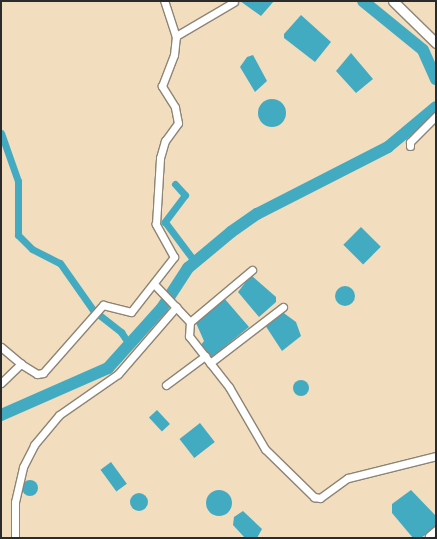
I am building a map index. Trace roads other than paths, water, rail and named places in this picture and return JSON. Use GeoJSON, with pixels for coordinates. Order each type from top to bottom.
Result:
{"type":"FeatureCollection","features":[{"type":"Feature","properties":{"kind":"street"},"geometry":{"type":"LineString","coordinates":[[1,347],[21,364],[36,374],[43,373],[100,307],[110,306],[128,313],[154,284],[174,257],[158,232],[156,217],[160,195],[160,158],[165,140],[178,123],[175,107],[162,86],[174,55],[176,36],[164,1]]}},
{"type":"Feature","properties":{"kind":"street"},"geometry":{"type":"LineString","coordinates":[[393,1],[436,43]]}},
{"type":"Feature","properties":{"kind":"street"},"geometry":{"type":"LineString","coordinates":[[176,36],[234,2]]}},
{"type":"Feature","properties":{"kind":"street"},"geometry":{"type":"LineString","coordinates":[[410,146],[410,142],[436,116]]}},
{"type":"Feature","properties":{"kind":"street"},"geometry":{"type":"LineString","coordinates":[[190,322],[252,270]]}},
{"type":"Feature","properties":{"kind":"street"},"geometry":{"type":"LineString","coordinates":[[154,284],[190,322],[189,336],[229,387],[265,449],[314,497],[320,498],[348,478],[436,456]]}},
{"type":"Feature","properties":{"kind":"street"},"geometry":{"type":"LineString","coordinates":[[14,538],[15,502],[23,467],[34,445],[59,415],[118,374],[174,304]]}},
{"type":"Feature","properties":{"kind":"street"},"geometry":{"type":"LineString","coordinates":[[210,363],[283,307]]}},
{"type":"Feature","properties":{"kind":"street"},"geometry":{"type":"LineString","coordinates":[[166,385],[204,356]]}},
{"type":"Feature","properties":{"kind":"street"},"geometry":{"type":"LineString","coordinates":[[1,383],[21,364]]}},
{"type":"Feature","properties":{"kind":"street"},"geometry":{"type":"LineString","coordinates":[[429,536],[436,530]]}},
{"type":"Feature","properties":{"kind":"water"},"geometry":{"type":"Polygon","coordinates":[[[240,1],[274,1],[261,16],[240,1]]]}},
{"type":"Feature","properties":{"kind":"water"},"geometry":{"type":"Polygon","coordinates":[[[301,15],[331,42],[315,62],[284,38],[284,34],[301,15]]]}},
{"type":"Feature","properties":{"kind":"water"},"geometry":{"type":"Polygon","coordinates":[[[351,53],[373,79],[356,93],[336,71],[351,53]]]}},
{"type":"Feature","properties":{"kind":"water"},"geometry":{"type":"Polygon","coordinates":[[[253,55],[267,81],[255,92],[240,67],[247,57],[253,55]]]}},
{"type":"Feature","properties":{"kind":"water"},"geometry":{"type":"Polygon","coordinates":[[[272,99],[278,100],[282,103],[285,107],[285,119],[282,123],[278,126],[272,127],[266,126],[262,123],[259,119],[258,113],[259,107],[262,103],[266,100],[272,99]]]}},
{"type":"Feature","properties":{"kind":"water"},"geometry":{"type":"Polygon","coordinates":[[[361,227],[381,247],[363,264],[343,245],[361,227]]]}},
{"type":"Feature","properties":{"kind":"water"},"geometry":{"type":"Polygon","coordinates":[[[251,275],[276,297],[276,302],[259,317],[238,292],[251,275]]]}},
{"type":"Feature","properties":{"kind":"water"},"geometry":{"type":"Polygon","coordinates":[[[345,286],[352,289],[355,296],[352,303],[345,306],[338,303],[335,296],[338,289],[345,286]]]}},
{"type":"Feature","properties":{"kind":"water"},"geometry":{"type":"Polygon","coordinates":[[[224,298],[249,327],[211,358],[200,346],[204,341],[196,323],[224,298]]]}},
{"type":"Feature","properties":{"kind":"water"},"geometry":{"type":"Polygon","coordinates":[[[281,311],[296,322],[301,336],[282,351],[265,325],[281,311]]]}},
{"type":"Feature","properties":{"kind":"water"},"geometry":{"type":"Polygon","coordinates":[[[298,380],[304,380],[309,385],[307,394],[304,396],[298,396],[293,391],[293,385],[298,380]]]}},
{"type":"Feature","properties":{"kind":"water"},"geometry":{"type":"Polygon","coordinates":[[[157,410],[170,424],[162,431],[149,418],[157,410]]]}},
{"type":"Feature","properties":{"kind":"water"},"geometry":{"type":"Polygon","coordinates":[[[200,423],[215,442],[194,458],[180,439],[200,423]]]}},
{"type":"Feature","properties":{"kind":"water"},"geometry":{"type":"Polygon","coordinates":[[[111,462],[127,484],[116,491],[100,470],[111,462]]]}},
{"type":"Feature","properties":{"kind":"water"},"geometry":{"type":"Polygon","coordinates":[[[30,480],[36,482],[38,488],[36,494],[30,496],[24,494],[22,488],[24,482],[30,480]]]}},
{"type":"Feature","properties":{"kind":"water"},"geometry":{"type":"Polygon","coordinates":[[[219,490],[228,494],[232,503],[228,512],[219,516],[210,512],[206,503],[210,494],[219,490]]]}},
{"type":"Feature","properties":{"kind":"water"},"geometry":{"type":"Polygon","coordinates":[[[411,490],[436,516],[436,527],[421,538],[413,538],[392,513],[392,504],[411,490]]]}},
{"type":"Feature","properties":{"kind":"water"},"geometry":{"type":"Polygon","coordinates":[[[135,493],[143,493],[148,498],[146,509],[143,511],[135,511],[130,506],[130,498],[135,493]]]}},
{"type":"Feature","properties":{"kind":"water"},"geometry":{"type":"Polygon","coordinates":[[[243,511],[262,529],[257,538],[245,538],[233,525],[234,517],[243,511]]]}},
{"type":"Feature","properties":{"kind":"waterway"},"geometry":{"type":"LineString","coordinates":[[363,1],[423,50],[436,79]]}},
{"type":"Feature","properties":{"kind":"waterway"},"geometry":{"type":"LineString","coordinates":[[1,415],[108,368],[162,308],[188,268],[231,232],[257,214],[388,147],[436,107]]}},
{"type":"Feature","properties":{"kind":"waterway"},"geometry":{"type":"LineString","coordinates":[[1,133],[18,181],[18,235],[32,249],[60,263],[93,310],[121,332],[129,344]]}},
{"type":"Feature","properties":{"kind":"waterway"},"geometry":{"type":"LineString","coordinates":[[175,184],[185,195],[165,222],[195,262]]}}]}
